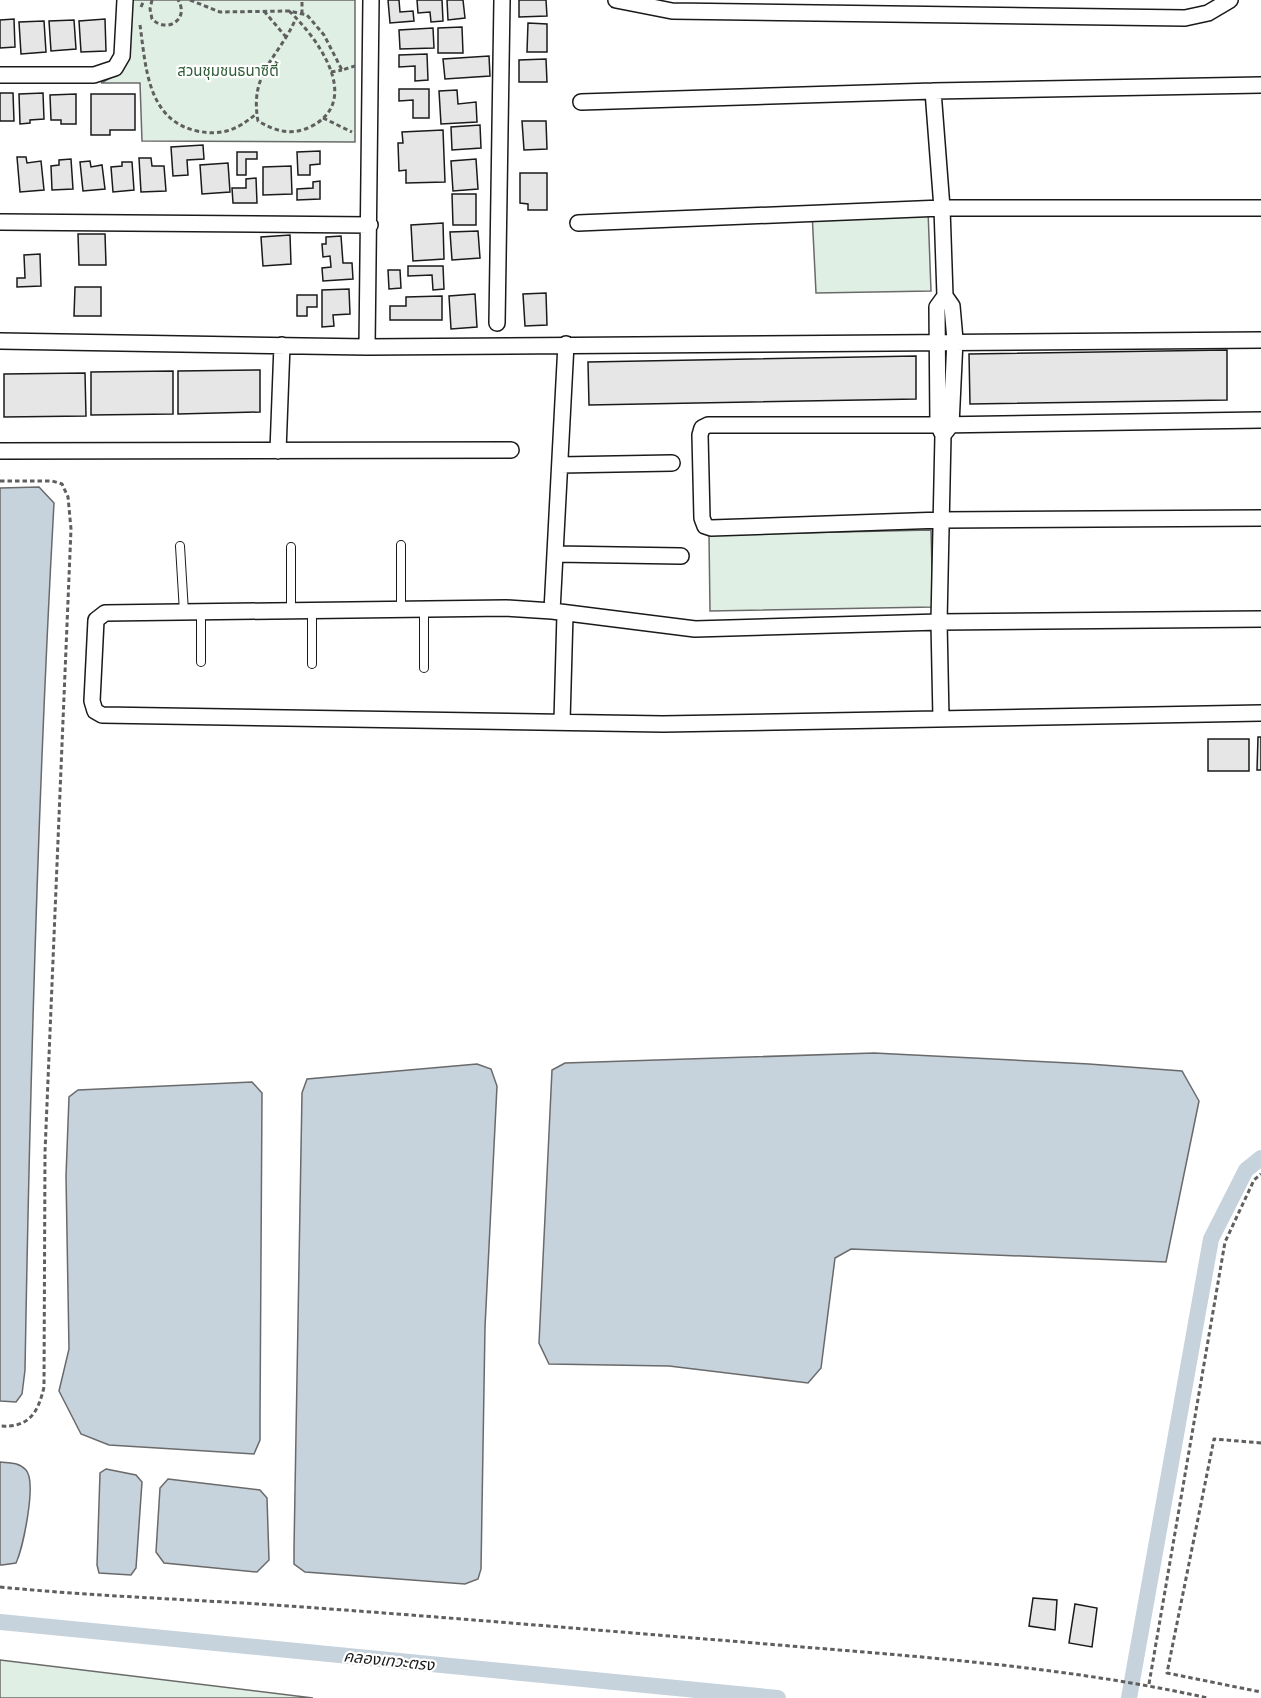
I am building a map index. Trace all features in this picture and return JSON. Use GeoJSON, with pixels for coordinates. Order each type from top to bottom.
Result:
{"type":"FeatureCollection","features":[{"type":"Feature","properties":{"kind":"street"},"geometry":{"type":"LineString","coordinates":[[0,75],[94,75],[115,68],[122,56],[125,0]]}},
{"type":"Feature","properties":{"kind":"street"},"geometry":{"type":"LineString","coordinates":[[367,347],[371,0]]}},
{"type":"Feature","properties":{"kind":"street"},"geometry":{"type":"LineString","coordinates":[[497,323],[502,0]]}},
{"type":"Feature","properties":{"kind":"street"},"geometry":{"type":"LineString","coordinates":[[616,0],[672,11],[704,6],[1185,18],[1208,13],[1230,0]]}},
{"type":"Feature","properties":{"kind":"street"},"geometry":{"type":"LineString","coordinates":[[581,102],[933,91],[1261,85]]}},
{"type":"Feature","properties":{"kind":"street"},"geometry":{"type":"LineString","coordinates":[[933,91],[942,208],[945,296],[952,306],[955,340],[944,428],[939,622],[941,719]]}},
{"type":"Feature","properties":{"kind":"street"},"geometry":{"type":"LineString","coordinates":[[578,223],[942,208],[1261,208]]}},
{"type":"Feature","properties":{"kind":"street"},"geometry":{"type":"LineString","coordinates":[[0,222],[370,225]]}},
{"type":"Feature","properties":{"kind":"street"},"geometry":{"type":"LineString","coordinates":[[944,428],[936,340],[937,307],[945,296]]}},
{"type":"Feature","properties":{"kind":"street"},"geometry":{"type":"LineString","coordinates":[[0,341],[367,347],[936,340],[1261,340]]}},
{"type":"Feature","properties":{"kind":"street"},"geometry":{"type":"LineString","coordinates":[[562,721],[555,555],[566,344]]}},
{"type":"Feature","properties":{"kind":"street"},"geometry":{"type":"LineString","coordinates":[[278,451],[282,345]]}},
{"type":"Feature","properties":{"kind":"street"},"geometry":{"type":"LineString","coordinates":[[1261,420],[944,428],[708,425],[702,428],[700,435],[702,518],[705,525],[711,528],[942,520],[1261,518]]}},
{"type":"Feature","properties":{"kind":"street"},"geometry":{"type":"LineString","coordinates":[[0,451],[511,450]]}},
{"type":"Feature","properties":{"kind":"street"},"geometry":{"type":"LineString","coordinates":[[560,465],[672,463]]}},
{"type":"Feature","properties":{"kind":"street"},"geometry":{"type":"LineString","coordinates":[[555,555],[681,556]]}},
{"type":"Feature","properties":{"kind":"street"},"geometry":{"type":"LineString","coordinates":[[1261,619],[939,622],[695,629],[558,612],[401,609],[99,615],[96,620],[92,701],[95,711],[102,715],[663,724],[1261,713]]}},
{"type":"Feature","properties":{"kind":"lane"},"geometry":{"type":"LineString","coordinates":[[401,545],[401,609]]}},
{"type":"Feature","properties":{"kind":"lane"},"geometry":{"type":"LineString","coordinates":[[180,546],[184,612]]}},
{"type":"Feature","properties":{"kind":"lane"},"geometry":{"type":"LineString","coordinates":[[291,547],[291,610]]}},
{"type":"Feature","properties":{"kind":"lane"},"geometry":{"type":"LineString","coordinates":[[424,609],[424,668]]}},
{"type":"Feature","properties":{"kind":"lane"},"geometry":{"type":"LineString","coordinates":[[312,610],[312,664]]}},
{"type":"Feature","properties":{"kind":"lane"},"geometry":{"type":"LineString","coordinates":[[201,612],[201,662]]}},
{"type":"Feature","properties":{"kind":"path"},"geometry":{"type":"LineString","coordinates":[[140,13],[144,0]]}},
{"type":"Feature","properties":{"kind":"path"},"geometry":{"type":"LineString","coordinates":[[152,0],[150,9],[152,19],[163,26],[174,24],[179,19],[182,10],[178,0]]}},
{"type":"Feature","properties":{"kind":"path"},"geometry":{"type":"LineString","coordinates":[[190,0],[220,12],[289,11],[307,15],[324,35],[342,70]]}},
{"type":"Feature","properties":{"kind":"path"},"geometry":{"type":"LineString","coordinates":[[302,0],[302,14]]}},
{"type":"Feature","properties":{"kind":"path"},"geometry":{"type":"LineString","coordinates":[[263,11],[286,37]]}},
{"type":"Feature","properties":{"kind":"path"},"geometry":{"type":"LineString","coordinates":[[289,11],[296,18],[319,45],[331,72],[334,98],[329,113],[323,118],[305,129],[287,133],[271,129],[258,121],[254,105],[258,83],[264,68],[286,37],[296,18]]}},
{"type":"Feature","properties":{"kind":"path"},"geometry":{"type":"LineString","coordinates":[[140,20],[152,91],[160,108],[173,121],[186,128],[218,134],[242,126],[256,114]]}},
{"type":"Feature","properties":{"kind":"path"},"geometry":{"type":"LineString","coordinates":[[331,72],[355,65]]}},
{"type":"Feature","properties":{"kind":"path"},"geometry":{"type":"LineString","coordinates":[[323,118],[352,132]]}},
{"type":"Feature","properties":{"kind":"path"},"geometry":{"type":"LineString","coordinates":[[0,481],[52,481],[62,484],[68,497],[71,529],[45,1152],[44,1387],[39,1408],[34,1417],[24,1424],[0,1426]]}},
{"type":"Feature","properties":{"kind":"path"},"geometry":{"type":"LineString","coordinates":[[1149,1685],[1226,1242],[1254,1180],[1261,1173]]}},
{"type":"Feature","properties":{"kind":"path"},"geometry":{"type":"LineString","coordinates":[[1261,1443],[1214,1439],[1167,1673],[1261,1692]]}},
{"type":"Feature","properties":{"kind":"path"},"geometry":{"type":"LineString","coordinates":[[0,1587],[111,1597],[271,1605],[498,1621],[940,1658],[1119,1679],[1208,1698]]}},
{"type":"Feature","properties":{"kind":"green space","name":"สวนชุมชนธนาซิตี้"},"geometry":{"type":"Polygon","coordinates":[[[126,0],[355,0],[355,142],[142,141],[140,83],[101,83],[114,76],[126,0]]]}},
{"type":"Feature","properties":{"kind":"green space"},"geometry":{"type":"Polygon","coordinates":[[[928,210],[931,291],[816,293],[812,212],[928,210]]]}},
{"type":"Feature","properties":{"kind":"green space"},"geometry":{"type":"Polygon","coordinates":[[[931,530],[933,607],[710,611],[709,535],[931,530]]]}},
{"type":"Feature","properties":{"kind":"green space"},"geometry":{"type":"Polygon","coordinates":[[[0,1660],[313,1698],[0,1698],[0,1660]]]}},
{"type":"Feature","properties":{"kind":"shaded area"},"geometry":{"type":"Polygon","coordinates":[[[39,487],[54,503],[35,936],[25,1370],[22,1394],[16,1402],[0,1401],[0,488],[39,487]]]}},
{"type":"Feature","properties":{"kind":"shaded area"},"geometry":{"type":"Polygon","coordinates":[[[874,1053],[1182,1071],[1199,1101],[1166,1262],[851,1249],[835,1258],[821,1368],[808,1383],[669,1366],[549,1364],[539,1343],[552,1070],[565,1063],[874,1053]]]}},
{"type":"Feature","properties":{"kind":"shaded area"},"geometry":{"type":"Polygon","coordinates":[[[477,1064],[491,1069],[497,1086],[485,1327],[481,1569],[478,1579],[465,1584],[305,1572],[294,1564],[302,1093],[307,1079],[477,1064]]]}},
{"type":"Feature","properties":{"kind":"shaded area"},"geometry":{"type":"Polygon","coordinates":[[[252,1082],[262,1093],[260,1440],[254,1454],[109,1445],[81,1434],[59,1391],[69,1349],[66,1176],[69,1097],[78,1090],[252,1082]]]}},
{"type":"Feature","properties":{"kind":"shaded area"},"geometry":{"type":"Polygon","coordinates":[[[0,1462],[14,1463],[23,1467],[29,1477],[30,1487],[28,1515],[19,1555],[16,1563],[2,1565],[0,1565],[0,1462]]]}},
{"type":"Feature","properties":{"kind":"shaded area"},"geometry":{"type":"Polygon","coordinates":[[[106,1469],[136,1475],[142,1482],[136,1568],[131,1575],[99,1573],[97,1565],[100,1473],[106,1469]]]}},
{"type":"Feature","properties":{"kind":"shaded area"},"geometry":{"type":"Polygon","coordinates":[[[168,1479],[260,1490],[267,1498],[269,1560],[257,1572],[164,1563],[156,1552],[160,1488],[168,1479]]]}},
{"type":"Feature","properties":{"kind":"building"},"geometry":{"type":"Polygon","coordinates":[[[388,0],[399,0],[400,12],[413,11],[414,21],[390,23],[388,0]]]}},
{"type":"Feature","properties":{"kind":"building"},"geometry":{"type":"Polygon","coordinates":[[[417,0],[442,0],[443,21],[431,22],[430,12],[418,13],[417,0]]]}},
{"type":"Feature","properties":{"kind":"building"},"geometry":{"type":"Polygon","coordinates":[[[447,0],[463,0],[465,18],[448,20],[447,0]]]}},
{"type":"Feature","properties":{"kind":"building"},"geometry":{"type":"Polygon","coordinates":[[[519,0],[546,0],[547,16],[519,17],[519,0]]]}},
{"type":"Feature","properties":{"kind":"building"},"geometry":{"type":"Polygon","coordinates":[[[14,19],[15,47],[0,48],[0,20],[14,19]]]}},
{"type":"Feature","properties":{"kind":"building"},"geometry":{"type":"Polygon","coordinates":[[[105,19],[106,51],[81,52],[79,21],[105,19]]]}},
{"type":"Feature","properties":{"kind":"building"},"geometry":{"type":"Polygon","coordinates":[[[74,20],[76,49],[51,51],[49,21],[74,20]]]}},
{"type":"Feature","properties":{"kind":"building"},"geometry":{"type":"Polygon","coordinates":[[[44,21],[46,52],[21,54],[19,22],[44,21]]]}},
{"type":"Feature","properties":{"kind":"building"},"geometry":{"type":"Polygon","coordinates":[[[528,23],[547,24],[547,52],[527,52],[528,23]]]}},
{"type":"Feature","properties":{"kind":"building"},"geometry":{"type":"Polygon","coordinates":[[[462,27],[463,53],[438,53],[438,28],[462,27]]]}},
{"type":"Feature","properties":{"kind":"building"},"geometry":{"type":"Polygon","coordinates":[[[433,28],[434,48],[400,49],[399,30],[433,28]]]}},
{"type":"Feature","properties":{"kind":"building"},"geometry":{"type":"Polygon","coordinates":[[[427,54],[428,80],[415,81],[415,66],[399,67],[399,55],[427,54]]]}},
{"type":"Feature","properties":{"kind":"building"},"geometry":{"type":"Polygon","coordinates":[[[489,56],[490,76],[445,79],[443,59],[489,56]]]}},
{"type":"Feature","properties":{"kind":"building"},"geometry":{"type":"Polygon","coordinates":[[[546,59],[547,82],[519,82],[519,60],[546,59]]]}},
{"type":"Feature","properties":{"kind":"building"},"geometry":{"type":"Polygon","coordinates":[[[399,89],[429,89],[429,118],[413,118],[413,100],[399,101],[399,89]]]}},
{"type":"Feature","properties":{"kind":"building"},"geometry":{"type":"Polygon","coordinates":[[[457,90],[458,104],[476,102],[477,122],[441,124],[439,91],[457,90]]]}},
{"type":"Feature","properties":{"kind":"building"},"geometry":{"type":"Polygon","coordinates":[[[0,93],[13,93],[14,121],[0,121],[0,93]]]}},
{"type":"Feature","properties":{"kind":"building"},"geometry":{"type":"Polygon","coordinates":[[[43,93],[44,119],[30,120],[30,123],[20,124],[19,94],[43,93]]]}},
{"type":"Feature","properties":{"kind":"building"},"geometry":{"type":"Polygon","coordinates":[[[76,94],[76,124],[61,124],[61,120],[51,120],[50,95],[76,94]]]}},
{"type":"Feature","properties":{"kind":"building"},"geometry":{"type":"Polygon","coordinates":[[[91,94],[135,94],[135,130],[110,130],[110,135],[91,135],[91,94]]]}},
{"type":"Feature","properties":{"kind":"building"},"geometry":{"type":"Polygon","coordinates":[[[522,121],[546,121],[547,149],[524,150],[522,121]]]}},
{"type":"Feature","properties":{"kind":"building"},"geometry":{"type":"Polygon","coordinates":[[[480,125],[481,148],[452,150],[451,127],[480,125]]]}},
{"type":"Feature","properties":{"kind":"building"},"geometry":{"type":"Polygon","coordinates":[[[443,130],[445,182],[406,183],[406,170],[399,171],[398,143],[403,143],[402,132],[443,130]]]}},
{"type":"Feature","properties":{"kind":"building"},"geometry":{"type":"Polygon","coordinates":[[[203,145],[204,159],[187,160],[188,175],[173,176],[171,147],[203,145]]]}},
{"type":"Feature","properties":{"kind":"building"},"geometry":{"type":"Polygon","coordinates":[[[320,151],[320,164],[310,165],[310,175],[298,175],[297,152],[320,151]]]}},
{"type":"Feature","properties":{"kind":"building"},"geometry":{"type":"Polygon","coordinates":[[[237,152],[257,152],[257,159],[246,159],[246,175],[237,175],[237,152]]]}},
{"type":"Feature","properties":{"kind":"building"},"geometry":{"type":"Polygon","coordinates":[[[17,157],[26,157],[27,163],[41,161],[44,190],[20,192],[17,157]]]}},
{"type":"Feature","properties":{"kind":"building"},"geometry":{"type":"Polygon","coordinates":[[[139,158],[151,158],[152,166],[164,166],[166,191],[141,192],[139,158]]]}},
{"type":"Feature","properties":{"kind":"building"},"geometry":{"type":"Polygon","coordinates":[[[71,159],[73,189],[52,190],[51,166],[59,165],[59,160],[71,159]]]}},
{"type":"Feature","properties":{"kind":"building"},"geometry":{"type":"Polygon","coordinates":[[[476,159],[478,189],[453,191],[451,161],[476,159]]]}},
{"type":"Feature","properties":{"kind":"building"},"geometry":{"type":"Polygon","coordinates":[[[90,161],[91,167],[102,165],[105,189],[83,191],[80,162],[90,161]]]}},
{"type":"Feature","properties":{"kind":"building"},"geometry":{"type":"Polygon","coordinates":[[[122,162],[132,162],[134,190],[113,192],[111,167],[122,166],[122,162]]]}},
{"type":"Feature","properties":{"kind":"building"},"geometry":{"type":"Polygon","coordinates":[[[228,163],[230,192],[202,194],[200,165],[228,163]]]}},
{"type":"Feature","properties":{"kind":"building"},"geometry":{"type":"Polygon","coordinates":[[[291,166],[292,194],[263,195],[263,167],[291,166]]]}},
{"type":"Feature","properties":{"kind":"building"},"geometry":{"type":"Polygon","coordinates":[[[520,173],[547,173],[547,210],[528,210],[528,204],[520,203],[520,173]]]}},
{"type":"Feature","properties":{"kind":"building"},"geometry":{"type":"Polygon","coordinates":[[[256,178],[257,203],[233,203],[232,188],[246,188],[246,179],[256,178]]]}},
{"type":"Feature","properties":{"kind":"building"},"geometry":{"type":"Polygon","coordinates":[[[320,181],[320,199],[297,200],[297,189],[313,188],[313,182],[320,181]]]}},
{"type":"Feature","properties":{"kind":"building"},"geometry":{"type":"Polygon","coordinates":[[[452,194],[476,194],[476,225],[453,225],[452,194]]]}},
{"type":"Feature","properties":{"kind":"building"},"geometry":{"type":"Polygon","coordinates":[[[443,223],[444,259],[413,261],[411,225],[443,223]]]}},
{"type":"Feature","properties":{"kind":"building"},"geometry":{"type":"Polygon","coordinates":[[[478,231],[480,258],[452,260],[450,232],[478,231]]]}},
{"type":"Feature","properties":{"kind":"building"},"geometry":{"type":"Polygon","coordinates":[[[78,234],[105,234],[106,265],[79,265],[78,234]]]}},
{"type":"Feature","properties":{"kind":"building"},"geometry":{"type":"Polygon","coordinates":[[[290,235],[291,264],[263,266],[261,237],[290,235]]]}},
{"type":"Feature","properties":{"kind":"building"},"geometry":{"type":"Polygon","coordinates":[[[341,236],[343,263],[352,263],[353,279],[323,281],[322,268],[331,267],[330,256],[323,257],[322,244],[326,244],[326,237],[341,236]]]}},
{"type":"Feature","properties":{"kind":"building"},"geometry":{"type":"Polygon","coordinates":[[[40,254],[41,286],[17,287],[17,278],[25,278],[24,255],[40,254]]]}},
{"type":"Feature","properties":{"kind":"building"},"geometry":{"type":"Polygon","coordinates":[[[408,266],[443,266],[444,289],[433,290],[432,275],[408,276],[408,266]]]}},
{"type":"Feature","properties":{"kind":"building"},"geometry":{"type":"Polygon","coordinates":[[[388,270],[400,270],[401,288],[389,289],[388,270]]]}},
{"type":"Feature","properties":{"kind":"building"},"geometry":{"type":"Polygon","coordinates":[[[75,287],[101,287],[101,316],[74,316],[75,287]]]}},
{"type":"Feature","properties":{"kind":"building"},"geometry":{"type":"Polygon","coordinates":[[[349,289],[350,314],[333,315],[334,326],[322,327],[322,290],[349,289]]]}},
{"type":"Feature","properties":{"kind":"building"},"geometry":{"type":"Polygon","coordinates":[[[546,293],[547,325],[525,326],[523,294],[546,293]]]}},
{"type":"Feature","properties":{"kind":"building"},"geometry":{"type":"Polygon","coordinates":[[[475,294],[477,327],[451,329],[449,296],[475,294]]]}},
{"type":"Feature","properties":{"kind":"building"},"geometry":{"type":"Polygon","coordinates":[[[297,295],[317,295],[317,307],[307,307],[307,316],[297,316],[297,295]]]}},
{"type":"Feature","properties":{"kind":"building"},"geometry":{"type":"Polygon","coordinates":[[[442,296],[442,320],[390,320],[390,306],[406,306],[406,297],[442,296]]]}},
{"type":"Feature","properties":{"kind":"building"},"geometry":{"type":"Polygon","coordinates":[[[1227,350],[1227,400],[970,404],[969,354],[1227,350]]]}},
{"type":"Feature","properties":{"kind":"building"},"geometry":{"type":"Polygon","coordinates":[[[916,356],[916,399],[589,405],[588,362],[916,356]]]}},
{"type":"Feature","properties":{"kind":"building"},"geometry":{"type":"Polygon","coordinates":[[[260,370],[260,412],[178,414],[178,371],[260,370]]]}},
{"type":"Feature","properties":{"kind":"building"},"geometry":{"type":"Polygon","coordinates":[[[173,371],[173,414],[91,415],[91,372],[173,371]]]}},
{"type":"Feature","properties":{"kind":"building"},"geometry":{"type":"Polygon","coordinates":[[[85,373],[86,416],[4,417],[4,374],[85,373]]]}},
{"type":"Feature","properties":{"kind":"building"},"geometry":{"type":"Polygon","coordinates":[[[1258,737],[1261,737],[1261,770],[1257,770],[1258,737]]]}},
{"type":"Feature","properties":{"kind":"building"},"geometry":{"type":"Polygon","coordinates":[[[1208,739],[1249,739],[1249,771],[1208,771],[1208,739]]]}},
{"type":"Feature","properties":{"kind":"building"},"geometry":{"type":"Polygon","coordinates":[[[1033,1598],[1057,1600],[1055,1630],[1029,1626],[1033,1598]]]}},
{"type":"Feature","properties":{"kind":"building"},"geometry":{"type":"Polygon","coordinates":[[[1075,1604],[1097,1608],[1092,1647],[1069,1643],[1075,1604]]]}},
{"type":"Feature","properties":{"kind":"waterway"},"geometry":{"type":"LineString","coordinates":[[1129,1698],[1211,1239],[1246,1170],[1261,1158]]}},
{"type":"Feature","properties":{"kind":"waterway","name":"คลองเทวะตรง"},"geometry":{"type":"LineString","coordinates":[[0,1622],[778,1698]]}}]}
